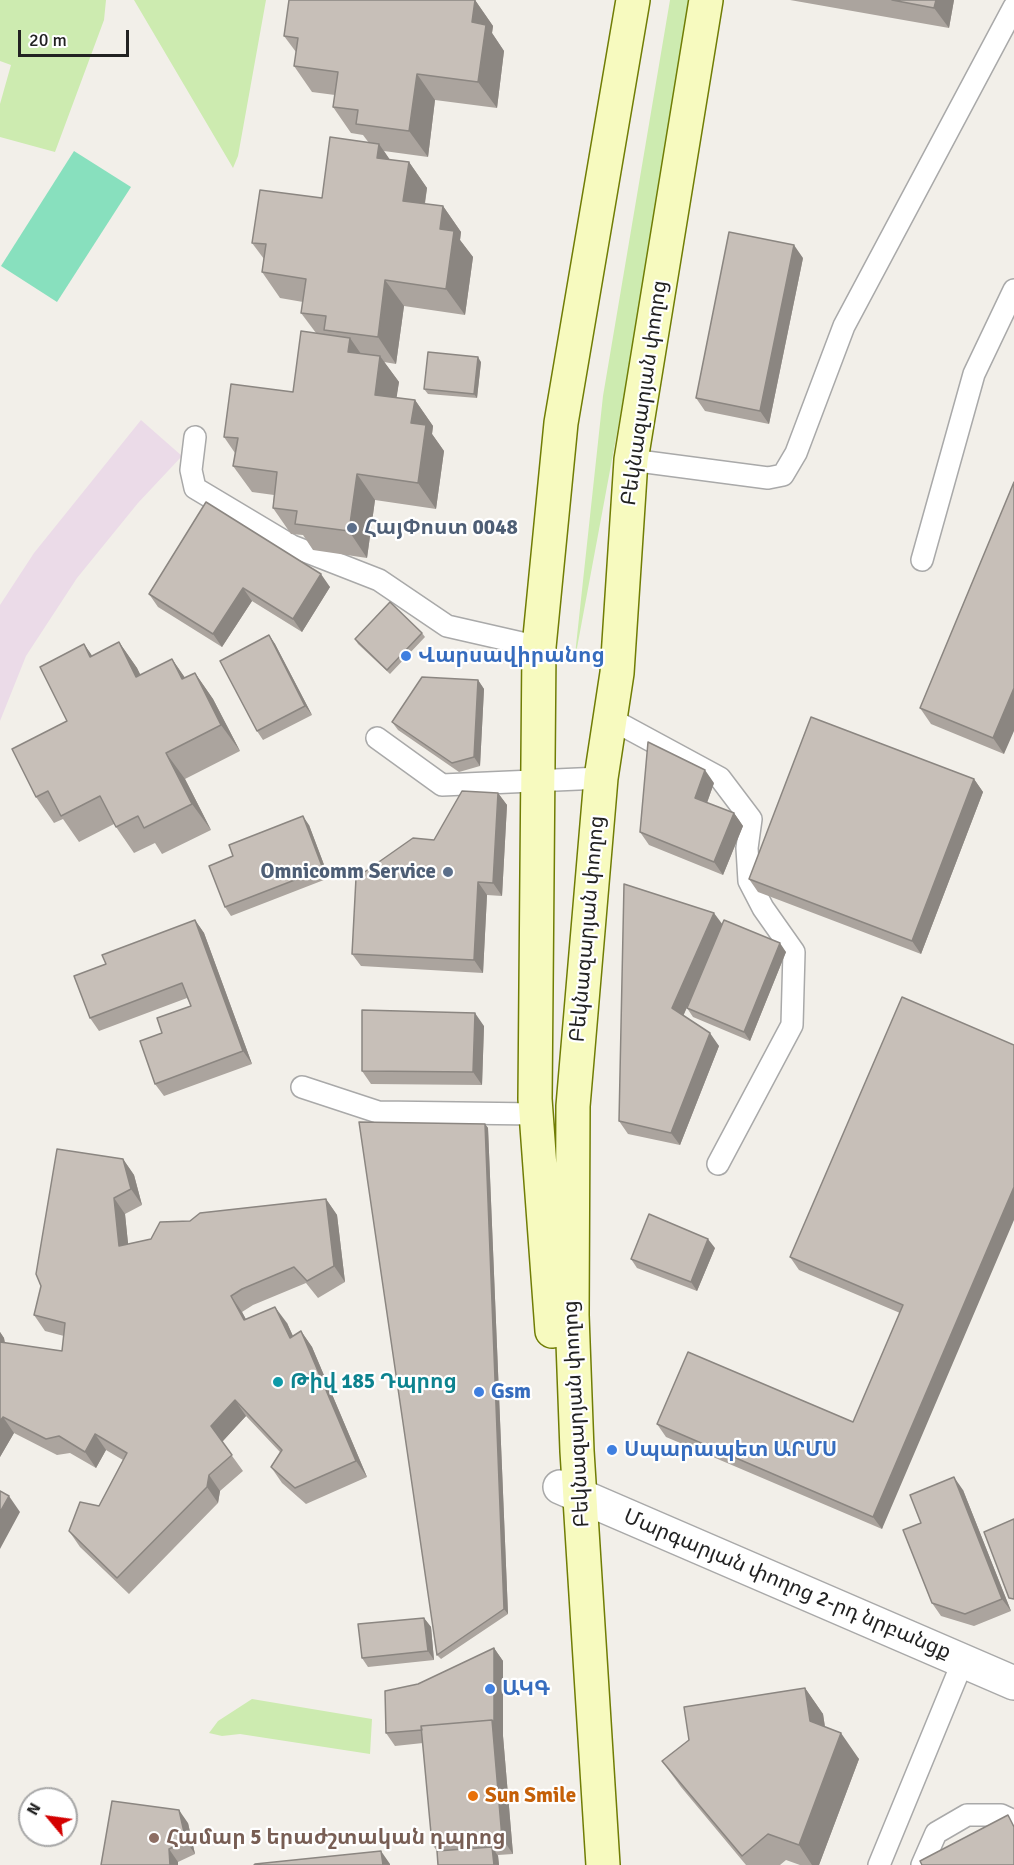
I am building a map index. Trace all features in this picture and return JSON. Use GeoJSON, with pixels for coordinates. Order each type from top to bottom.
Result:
{"type":"FeatureCollection","features":[{"type":"Feature","properties":{"kind":"street","name":"Բեկնազարյան փողոց"},"geometry":{"type":"LineString","coordinates":[[603,1865],[537,1114],[539,647],[561,423],[633,0]]}},
{"type":"Feature","properties":{"kind":"street","name":"Բեկնազարյան փողոց"},"geometry":{"type":"LineString","coordinates":[[588,1865],[573,1633],[570,1491],[573,1106],[601,778],[611,719],[631,460],[706,0]]}},
{"type":"Feature","properties":{"kind":"street","name":"Մարգարյան փողոց 2-րդ նրբանցք"},"geometry":{"type":"LineString","coordinates":[[570,1491],[1014,1683]]}},
{"type":"Feature","properties":{"kind":"lane"},"geometry":{"type":"LineString","coordinates":[[631,460],[768,478],[783,475],[796,453],[844,326],[1014,7]]}},
{"type":"Feature","properties":{"kind":"lane"},"geometry":{"type":"LineString","coordinates":[[922,560],[974,374],[1014,290]]}},
{"type":"Feature","properties":{"kind":"lane"},"geometry":{"type":"LineString","coordinates":[[195,437],[191,470],[195,488],[292,546],[379,580],[447,626],[539,647]]}},
{"type":"Feature","properties":{"kind":"lane"},"geometry":{"type":"LineString","coordinates":[[611,719],[720,778],[751,819],[747,848],[749,880],[763,908],[795,952],[792,1025],[718,1164]]}},
{"type":"Feature","properties":{"kind":"lane"},"geometry":{"type":"LineString","coordinates":[[376,738],[442,785],[540,778],[601,778]]}},
{"type":"Feature","properties":{"kind":"lane"},"geometry":{"type":"LineString","coordinates":[[302,1087],[378,1112],[537,1114]]}},
{"type":"Feature","properties":{"kind":"lane"},"geometry":{"type":"LineString","coordinates":[[879,1865],[963,1661]]}},
{"type":"Feature","properties":{"kind":"lane"},"geometry":{"type":"LineString","coordinates":[[922,1865],[936,1833],[967,1815],[1000,1815],[1014,1821]]}},
{"type":"Feature","properties":{"kind":"shaded area"},"geometry":{"type":"Polygon","coordinates":[[[141,420],[182,456],[138,503],[77,578],[26,656],[0,721],[0,605],[34,553],[141,420]]]}},
{"type":"Feature","properties":{"kind":"green space"},"geometry":{"type":"Polygon","coordinates":[[[0,0],[106,0],[104,20],[55,152],[0,137],[0,104],[11,65],[0,61],[0,0]]]}},
{"type":"Feature","properties":{"kind":"green space"},"geometry":{"type":"Polygon","coordinates":[[[134,0],[266,0],[238,156],[233,168],[134,0]]]}},
{"type":"Feature","properties":{"kind":"green space"},"geometry":{"type":"Polygon","coordinates":[[[670,0],[694,0],[574,664],[603,396],[670,0]]]}},
{"type":"Feature","properties":{"kind":"green space"},"geometry":{"type":"Polygon","coordinates":[[[74,151],[131,187],[57,302],[1,266],[74,151]]]}},
{"type":"Feature","properties":{"kind":"green space"},"geometry":{"type":"Polygon","coordinates":[[[252,1699],[372,1719],[370,1754],[240,1734],[222,1736],[209,1733],[218,1721],[252,1699]]]}},
{"type":"Feature","properties":{"kind":"building"},"geometry":{"type":"Polygon","coordinates":[[[289,0],[475,0],[472,22],[486,25],[478,82],[417,74],[409,131],[356,124],[358,110],[333,107],[338,72],[294,66],[298,38],[284,36],[289,0]]]}},
{"type":"Feature","properties":{"kind":"building"},"geometry":{"type":"Polygon","coordinates":[[[892,0],[936,0],[934,8],[892,0]]]}},
{"type":"Feature","properties":{"kind":"building"},"geometry":{"type":"Polygon","coordinates":[[[330,137],[379,144],[377,158],[409,162],[403,201],[443,206],[440,229],[454,231],[446,289],[385,280],[378,337],[324,330],[326,316],[301,313],[306,279],[262,272],[266,244],[252,243],[260,190],[322,198],[330,137]]]}},
{"type":"Feature","properties":{"kind":"building"},"geometry":{"type":"Polygon","coordinates":[[[729,232],[794,245],[760,411],[696,398],[729,232]]]}},
{"type":"Feature","properties":{"kind":"building"},"geometry":{"type":"Polygon","coordinates":[[[301,331],[350,338],[348,352],[380,356],[375,395],[415,400],[411,423],[426,425],[418,483],[357,474],[349,531],[295,524],[297,511],[273,508],[277,472],[233,466],[238,438],[224,437],[231,384],[293,392],[301,331]]]}},
{"type":"Feature","properties":{"kind":"building"},"geometry":{"type":"Polygon","coordinates":[[[428,352],[478,357],[474,394],[424,389],[428,352]]]}},
{"type":"Feature","properties":{"kind":"building"},"geometry":{"type":"Polygon","coordinates":[[[1014,482],[1014,688],[993,738],[920,708],[1014,482]]]}},
{"type":"Feature","properties":{"kind":"building"},"geometry":{"type":"Polygon","coordinates":[[[206,502],[321,574],[293,619],[243,588],[213,634],[149,594],[206,502]]]}},
{"type":"Feature","properties":{"kind":"building"},"geometry":{"type":"Polygon","coordinates":[[[390,602],[422,633],[387,670],[355,639],[390,602]]]}},
{"type":"Feature","properties":{"kind":"building"},"geometry":{"type":"Polygon","coordinates":[[[269,635],[305,706],[257,731],[220,661],[269,635]]]}},
{"type":"Feature","properties":{"kind":"building"},"geometry":{"type":"Polygon","coordinates":[[[119,642],[136,677],[172,659],[182,679],[195,673],[221,725],[166,753],[192,804],[144,828],[138,816],[116,827],[100,796],[61,816],[48,791],[36,797],[12,749],[67,721],[40,667],[84,644],[90,657],[119,642]]]}},
{"type":"Feature","properties":{"kind":"building"},"geometry":{"type":"Polygon","coordinates":[[[422,677],[478,680],[474,757],[452,763],[392,722],[422,677]]]}},
{"type":"Feature","properties":{"kind":"building"},"geometry":{"type":"Polygon","coordinates":[[[811,717],[974,779],[912,941],[749,879],[811,717]]]}},
{"type":"Feature","properties":{"kind":"building"},"geometry":{"type":"Polygon","coordinates":[[[648,742],[705,770],[695,798],[734,813],[714,862],[640,832],[648,742]]]}},
{"type":"Feature","properties":{"kind":"building","name":"Omnicomm Service"},"geometry":{"type":"Polygon","coordinates":[[[462,791],[498,793],[493,883],[478,882],[474,960],[352,954],[356,878],[413,838],[434,840],[462,791]]]}},
{"type":"Feature","properties":{"kind":"building"},"geometry":{"type":"Polygon","coordinates":[[[303,816],[323,869],[225,907],[209,866],[233,856],[229,845],[303,816]]]}},
{"type":"Feature","properties":{"kind":"building"},"geometry":{"type":"Polygon","coordinates":[[[624,884],[714,913],[672,1008],[710,1033],[671,1133],[619,1121],[624,884]]]}},
{"type":"Feature","properties":{"kind":"building"},"geometry":{"type":"Polygon","coordinates":[[[195,920],[243,1051],[155,1084],[140,1041],[162,1033],[157,1018],[191,1006],[182,983],[90,1018],[74,976],[106,964],[102,955],[195,920]]]}},
{"type":"Feature","properties":{"kind":"building"},"geometry":{"type":"Polygon","coordinates":[[[724,920],[780,943],[744,1032],[687,1008],[724,920]]]}},
{"type":"Feature","properties":{"kind":"building"},"geometry":{"type":"Polygon","coordinates":[[[902,997],[1014,1045],[1014,1187],[873,1517],[657,1424],[688,1352],[853,1422],[903,1305],[790,1257],[902,997]]]}},
{"type":"Feature","properties":{"kind":"building"},"geometry":{"type":"Polygon","coordinates":[[[362,1010],[475,1013],[473,1072],[362,1071],[362,1010]]]}},
{"type":"Feature","properties":{"kind":"building"},"geometry":{"type":"Polygon","coordinates":[[[359,1122],[485,1124],[504,1609],[437,1655],[359,1122]]]}},
{"type":"Feature","properties":{"kind":"building","name":"Թիվ 185 Դպրոց"},"geometry":{"type":"Polygon","coordinates":[[[57,1149],[123,1159],[131,1189],[114,1198],[119,1246],[151,1239],[160,1222],[190,1221],[200,1213],[326,1199],[334,1266],[307,1281],[294,1267],[231,1296],[244,1320],[275,1307],[290,1338],[301,1331],[356,1461],[295,1488],[271,1467],[282,1450],[235,1400],[211,1426],[232,1455],[209,1475],[207,1487],[117,1578],[69,1531],[80,1502],[99,1506],[127,1453],[95,1434],[85,1452],[59,1436],[46,1439],[3,1417],[0,1421],[0,1342],[62,1351],[65,1323],[34,1315],[41,1286],[36,1274],[57,1149]]]}},
{"type":"Feature","properties":{"kind":"building"},"geometry":{"type":"Polygon","coordinates":[[[649,1214],[708,1239],[691,1282],[631,1259],[649,1214]]]}},
{"type":"Feature","properties":{"kind":"building"},"geometry":{"type":"Polygon","coordinates":[[[954,1477],[1002,1599],[965,1614],[932,1603],[903,1530],[921,1523],[910,1495],[954,1477]]]}},
{"type":"Feature","properties":{"kind":"building"},"geometry":{"type":"Polygon","coordinates":[[[0,1491],[9,1496],[0,1512],[0,1491]]]}},
{"type":"Feature","properties":{"kind":"building"},"geometry":{"type":"Polygon","coordinates":[[[1014,1519],[1014,1599],[1009,1598],[984,1532],[1014,1519]]]}},
{"type":"Feature","properties":{"kind":"building"},"geometry":{"type":"Polygon","coordinates":[[[424,1618],[428,1651],[362,1658],[358,1624],[424,1618]]]}},
{"type":"Feature","properties":{"kind":"building"},"geometry":{"type":"Polygon","coordinates":[[[494,1648],[494,1723],[492,1720],[421,1726],[422,1730],[386,1733],[385,1691],[418,1684],[494,1648]]]}},
{"type":"Feature","properties":{"kind":"building"},"geometry":{"type":"Polygon","coordinates":[[[805,1688],[810,1721],[841,1733],[799,1845],[768,1834],[742,1856],[662,1761],[689,1740],[684,1707],[805,1688]]]}},
{"type":"Feature","properties":{"kind":"building"},"geometry":{"type":"Polygon","coordinates":[[[492,1720],[502,1838],[432,1844],[421,1726],[492,1720]]]}},
{"type":"Feature","properties":{"kind":"building","name":"Համար 5 երաժշտական դպրոց"},"geometry":{"type":"Polygon","coordinates":[[[112,1801],[179,1810],[186,1841],[169,1849],[170,1865],[101,1865],[112,1801]]]}},
{"type":"Feature","properties":{"kind":"building"},"geometry":{"type":"Polygon","coordinates":[[[1008,1815],[1014,1827],[1014,1865],[922,1865],[920,1861],[1008,1815]]]}},
{"type":"Feature","properties":{"kind":"building"},"geometry":{"type":"Polygon","coordinates":[[[492,1847],[494,1865],[438,1865],[437,1851],[492,1847]]]}},
{"type":"Feature","properties":{"kind":"building"},"geometry":{"type":"Polygon","coordinates":[[[381,1851],[383,1865],[254,1865],[255,1864],[381,1851]]]}},
{"type":"Feature","properties":{"kind":"place","name":"ՀայՓոստ 0048"},"geometry":{"type":"Point","coordinates":[352,528]}},
{"type":"Feature","properties":{"kind":"place","name":"Վարսավիրանոց"},"geometry":{"type":"Point","coordinates":[406,656]}},
{"type":"Feature","properties":{"kind":"place","name":"Omnicomm Service"},"geometry":{"type":"Point","coordinates":[448,872]}},
{"type":"Feature","properties":{"kind":"place","name":"Թիվ 185 Դպրոց"},"geometry":{"type":"Point","coordinates":[278,1382]}},
{"type":"Feature","properties":{"kind":"place","name":"Gsm"},"geometry":{"type":"Point","coordinates":[479,1392]}},
{"type":"Feature","properties":{"kind":"place","name":"Սպարապետ ԱՐՄՍ"},"geometry":{"type":"Point","coordinates":[612,1450]}},
{"type":"Feature","properties":{"kind":"place","name":"ԱԿԳ"},"geometry":{"type":"Point","coordinates":[490,1689]}},
{"type":"Feature","properties":{"kind":"place","name":"Sun Smile"},"geometry":{"type":"Point","coordinates":[473,1796]}},
{"type":"Feature","properties":{"kind":"place","name":"Համար 5 երաժշտական դպրոց"},"geometry":{"type":"Point","coordinates":[154,1838]}}]}
